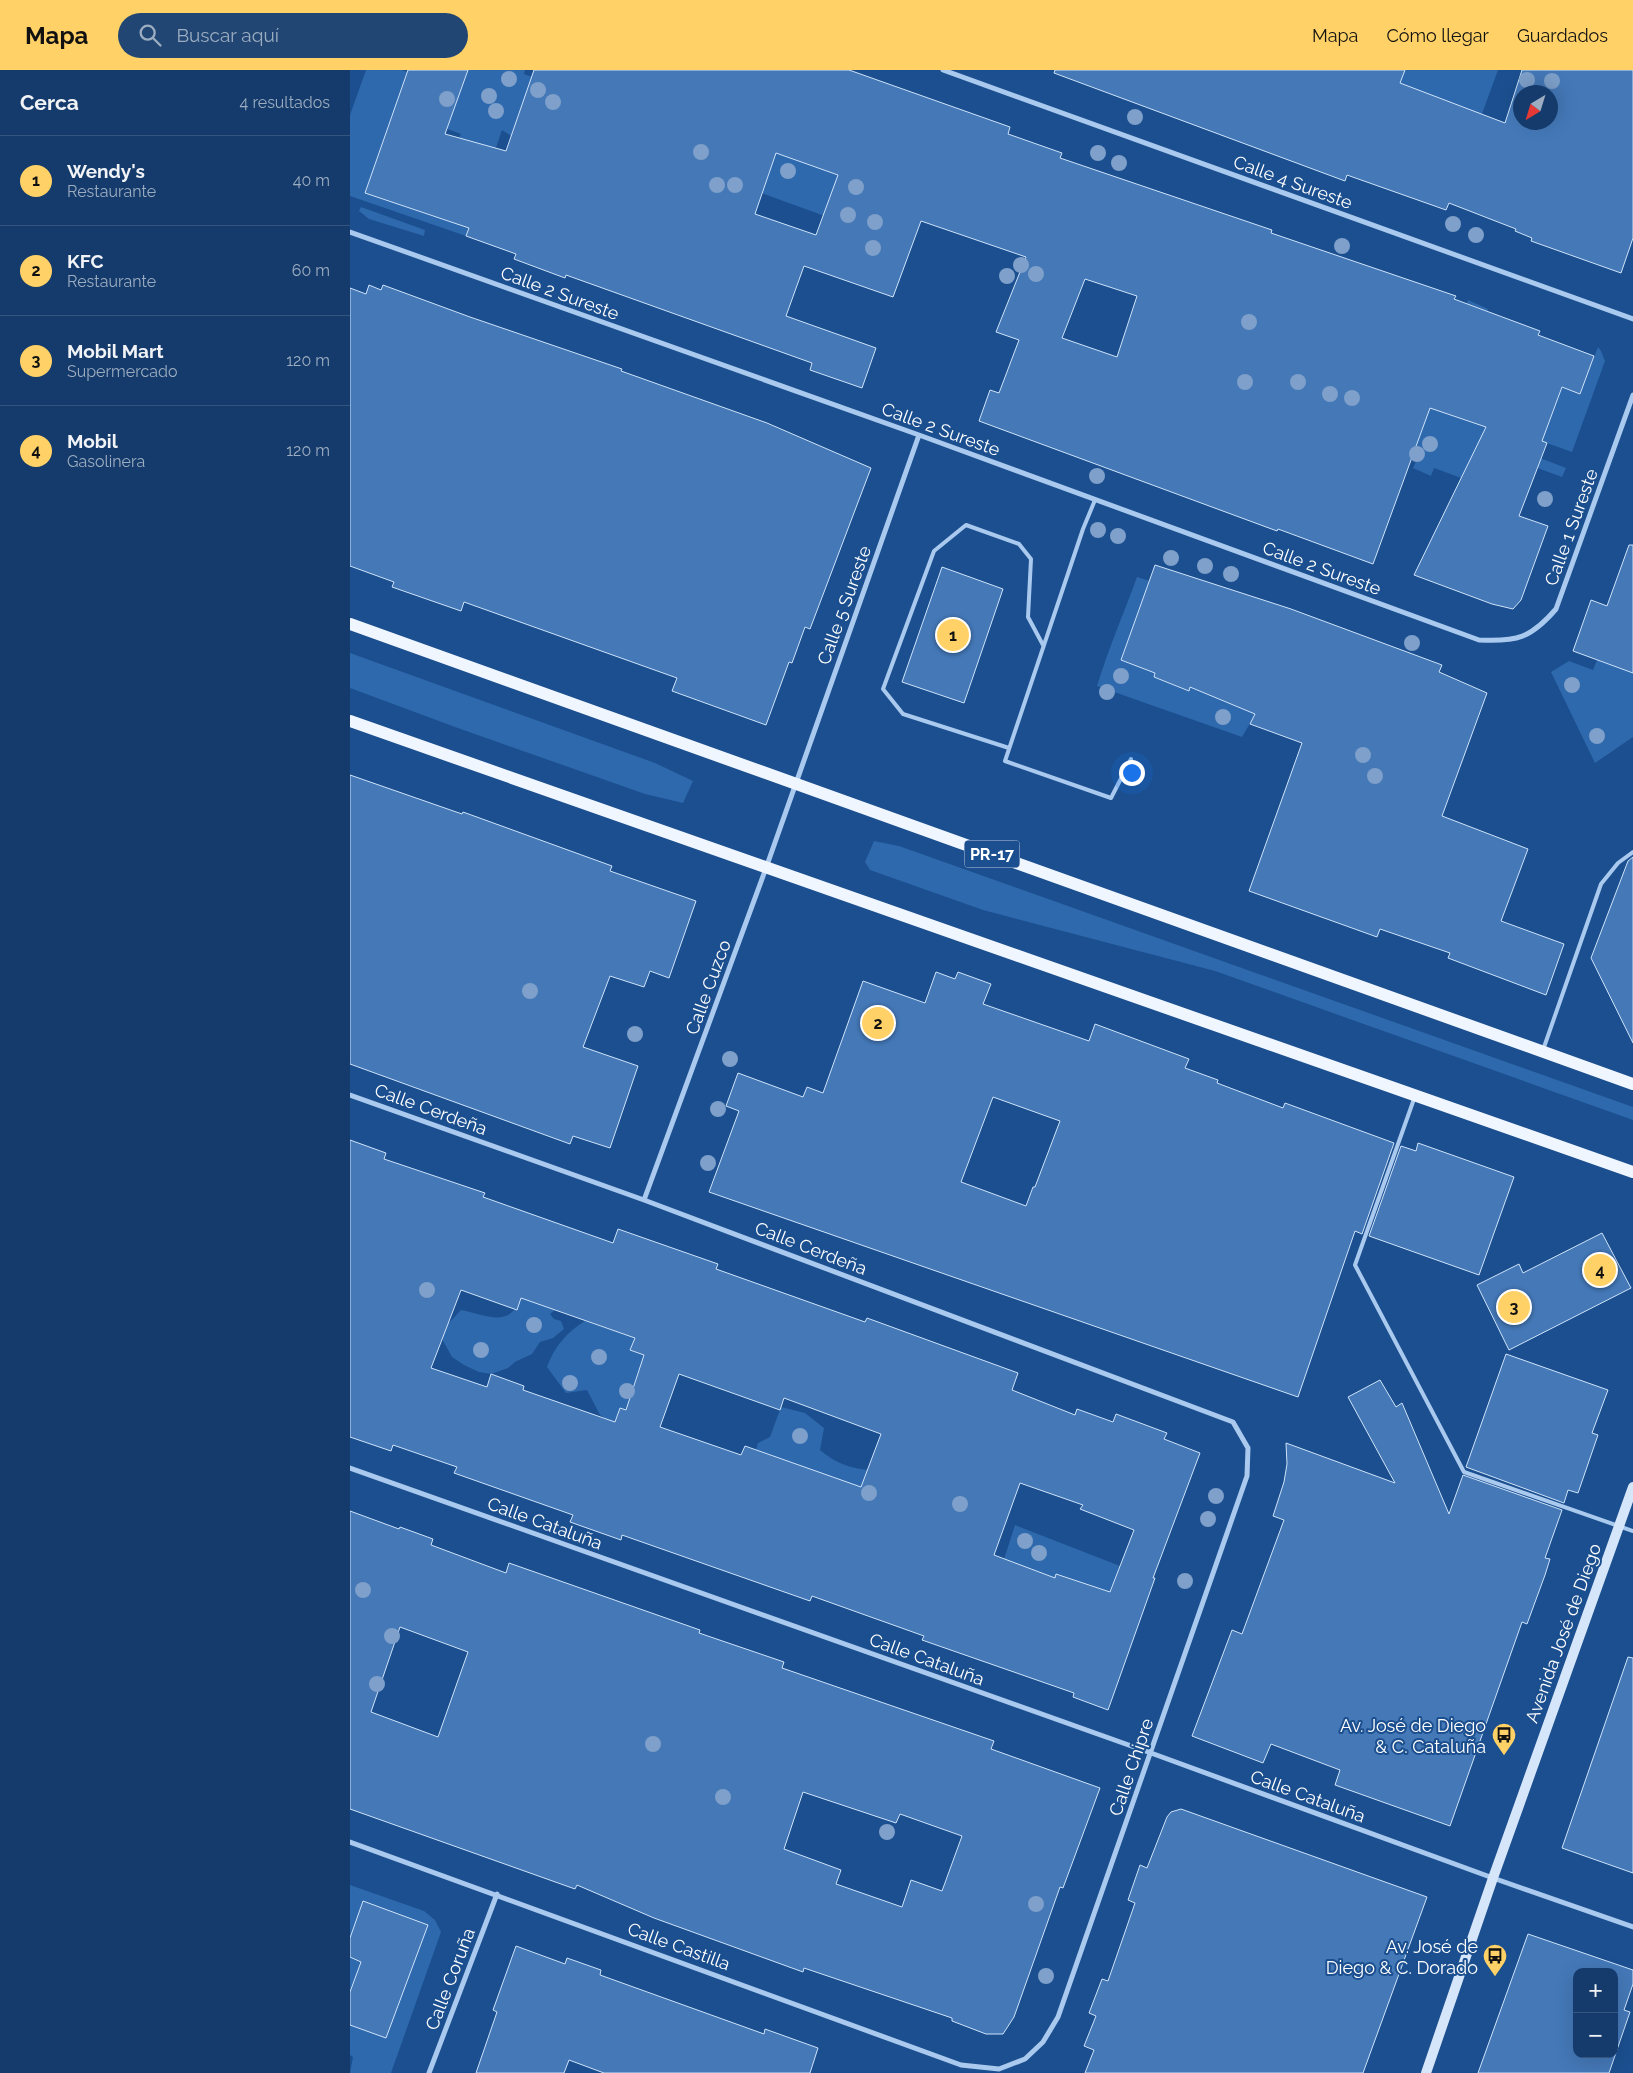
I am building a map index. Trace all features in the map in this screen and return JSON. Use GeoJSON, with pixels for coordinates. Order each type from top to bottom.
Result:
{"type":"FeatureCollection","features":[{"type":"Feature","properties":{"kind":"main road","name":"PR-17"},"geometry":{"type":"LineString","coordinates":[[350,624],[1633,1084]]}},
{"type":"Feature","properties":{"kind":"main road"},"geometry":{"type":"LineString","coordinates":[[350,721],[1416,1094],[1633,1172]]}},
{"type":"Feature","properties":{"kind":"main road","name":"Avenida José de Diego"},"geometry":{"type":"LineString","coordinates":[[1426,2073],[1493,1878],[1633,1487]]}},
{"type":"Feature","properties":{"kind":"street","name":"Calle 4 Sureste"},"geometry":{"type":"LineString","coordinates":[[943,70],[1633,319]]}},
{"type":"Feature","properties":{"kind":"street","name":"Calle 2 Sureste"},"geometry":{"type":"LineString","coordinates":[[350,232],[919,435],[1479,640],[1505,641]]}},
{"type":"Feature","properties":{"kind":"street","name":"Calle 1 Sureste"},"geometry":{"type":"LineString","coordinates":[[1505,641],[1527,635],[1542,624],[1556,609],[1633,396]]}},
{"type":"Feature","properties":{"kind":"street","name":"Calle 5 Sureste"},"geometry":{"type":"LineString","coordinates":[[796,783],[919,435]]}},
{"type":"Feature","properties":{"kind":"street","name":"Calle Cuzco"},"geometry":{"type":"LineString","coordinates":[[644,1200],[796,783]]}},
{"type":"Feature","properties":{"kind":"street","name":"Calle Cerdeña"},"geometry":{"type":"LineString","coordinates":[[350,1094],[644,1200],[1233,1422],[1248,1448]]}},
{"type":"Feature","properties":{"kind":"street","name":"Calle Chipre"},"geometry":{"type":"LineString","coordinates":[[1000,2069],[1025,2059],[1044,2042],[1058,2017],[1247,1476],[1248,1448]]}},
{"type":"Feature","properties":{"kind":"street","name":"Calle Cataluña"},"geometry":{"type":"LineString","coordinates":[[350,1468],[1633,1927]]}},
{"type":"Feature","properties":{"kind":"street","name":"Calle Castilla"},"geometry":{"type":"LineString","coordinates":[[350,1842],[497,1894],[961,2065],[1000,2069]]}},
{"type":"Feature","properties":{"kind":"street","name":"Calle Coruña"},"geometry":{"type":"LineString","coordinates":[[430,2073],[497,1894]]}},
{"type":"Feature","properties":{"kind":"lane"},"geometry":{"type":"LineString","coordinates":[[1095,500],[1043,645],[1005,761],[1111,798],[1131,759]]}},
{"type":"Feature","properties":{"kind":"lane"},"geometry":{"type":"LineString","coordinates":[[1009,748],[903,714],[882,689],[934,551],[966,525],[1019,544],[1031,559],[1028,617],[1043,645]]}},
{"type":"Feature","properties":{"kind":"lane"},"geometry":{"type":"LineString","coordinates":[[1542,1052],[1601,884],[1618,863],[1633,852]]}},
{"type":"Feature","properties":{"kind":"lane"},"geometry":{"type":"LineString","coordinates":[[1416,1094],[1355,1265],[1464,1472],[1633,1530]]}},
{"type":"Feature","properties":{"kind":"shaded area"},"geometry":{"type":"Polygon","coordinates":[[[366,70],[402,70],[460,91],[468,70],[525,70],[524,74],[573,92],[521,109],[511,136],[502,130],[466,236],[350,196],[350,115],[366,70]],[[392,115],[365,193],[435,217],[462,139],[459,138],[461,134],[428,122],[392,115]]]}},
{"type":"Feature","properties":{"kind":"shaded area"},"geometry":{"type":"Polygon","coordinates":[[[1401,70],[1498,70],[1482,114],[1395,96],[1404,71],[1401,70]]]}},
{"type":"Feature","properties":{"kind":"shaded area"},"geometry":{"type":"Polygon","coordinates":[[[776,153],[875,188],[863,230],[761,193],[776,153]]]}},
{"type":"Feature","properties":{"kind":"shaded area"},"geometry":{"type":"Polygon","coordinates":[[[361,207],[425,230],[424,236],[369,219],[359,211],[361,207]]]}},
{"type":"Feature","properties":{"kind":"shaded area"},"geometry":{"type":"Polygon","coordinates":[[[1468,300],[1488,309],[1484,320],[1468,421],[1486,427],[1484,433],[1547,427],[1562,387],[1580,393],[1598,347],[1601,351],[1605,361],[1572,452],[1541,441],[1535,456],[1566,468],[1562,477],[1494,452],[1493,459],[1473,453],[1464,479],[1434,468],[1431,476],[1413,468],[1418,457],[1412,452],[1458,335],[1468,300]]]}},
{"type":"Feature","properties":{"kind":"shaded area"},"geometry":{"type":"Polygon","coordinates":[[[1137,577],[1150,581],[1121,660],[1155,673],[1154,677],[1188,691],[1192,683],[1219,696],[1218,699],[1237,706],[1259,708],[1242,737],[1097,686],[1137,577]]]}},
{"type":"Feature","properties":{"kind":"shaded area"},"geometry":{"type":"Polygon","coordinates":[[[350,653],[655,763],[693,781],[683,803],[645,794],[350,688],[350,653]]]}},
{"type":"Feature","properties":{"kind":"shaded area"},"geometry":{"type":"Polygon","coordinates":[[[1597,660],[1633,673],[1633,737],[1595,763],[1551,672],[1569,661],[1593,670],[1597,660]]]}},
{"type":"Feature","properties":{"kind":"shaded area"},"geometry":{"type":"Polygon","coordinates":[[[874,841],[899,846],[1633,1107],[1633,1120],[1215,971],[983,910],[870,870],[865,862],[874,841]]]}},
{"type":"Feature","properties":{"kind":"shaded area"},"geometry":{"type":"Polygon","coordinates":[[[521,1297],[555,1310],[550,1314],[554,1319],[561,1321],[564,1329],[553,1338],[540,1342],[532,1354],[515,1362],[508,1368],[491,1374],[479,1372],[452,1357],[442,1339],[448,1324],[461,1310],[489,1317],[504,1316],[511,1313],[521,1297]]]}},
{"type":"Feature","properties":{"kind":"shaded area"},"geometry":{"type":"Polygon","coordinates":[[[585,1321],[635,1338],[630,1350],[644,1355],[647,1417],[620,1408],[614,1424],[600,1415],[587,1390],[566,1393],[547,1367],[553,1353],[562,1341],[572,1330],[585,1321]]]}},
{"type":"Feature","properties":{"kind":"shaded area"},"geometry":{"type":"Polygon","coordinates":[[[781,1407],[805,1413],[824,1428],[820,1450],[826,1455],[844,1465],[871,1470],[886,1508],[756,1450],[758,1443],[770,1437],[781,1407]]]}},
{"type":"Feature","properties":{"kind":"shaded area"},"geometry":{"type":"Polygon","coordinates":[[[1015,1525],[1120,1566],[1110,1592],[1057,1574],[1054,1581],[1004,1559],[1015,1525]]]}},
{"type":"Feature","properties":{"kind":"shaded area"},"geometry":{"type":"Polygon","coordinates":[[[350,1885],[424,1911],[435,1920],[441,1932],[391,2073],[350,2073],[353,2057],[350,2055],[350,1885]]]}},
{"type":"Feature","properties":{"kind":"building"},"geometry":{"type":"Polygon","coordinates":[[[408,70],[468,70],[445,134],[506,151],[534,70],[849,70],[1010,127],[1008,134],[1062,153],[1060,158],[1272,230],[1271,233],[1456,296],[1454,299],[1540,331],[1538,335],[1594,356],[1580,394],[1562,387],[1542,441],[1547,443],[1519,516],[1548,526],[1521,600],[1513,609],[1492,604],[1414,575],[1486,427],[1430,408],[1373,564],[1278,529],[1277,531],[979,421],[990,390],[999,393],[1019,340],[996,332],[1026,257],[921,221],[893,297],[804,266],[786,316],[876,348],[862,388],[810,370],[812,363],[566,275],[565,278],[514,259],[516,254],[466,236],[469,228],[365,193],[408,70]],[[776,153],[755,214],[816,235],[838,175],[776,153]],[[1085,279],[1062,338],[1117,357],[1137,296],[1085,279]]]}},
{"type":"Feature","properties":{"kind":"building"},"geometry":{"type":"Polygon","coordinates":[[[1055,70],[1405,70],[1400,83],[1505,123],[1513,98],[1513,130],[1558,130],[1558,85],[1517,85],[1522,70],[1633,70],[1633,238],[1621,273],[1531,241],[1532,238],[1515,231],[1516,229],[1449,203],[1446,210],[1347,175],[1345,181],[1054,73],[1055,70]]]}},
{"type":"Feature","properties":{"kind":"building"},"geometry":{"type":"Polygon","coordinates":[[[369,285],[381,290],[383,285],[622,369],[621,371],[767,423],[871,468],[810,629],[805,627],[792,663],[789,662],[766,725],[672,691],[677,678],[464,602],[461,611],[392,587],[394,582],[350,566],[350,288],[366,294],[369,285]]]}},
{"type":"Feature","properties":{"kind":"building"},"geometry":{"type":"Polygon","coordinates":[[[1629,545],[1633,545],[1633,673],[1573,651],[1591,600],[1607,606],[1629,545]]]}},
{"type":"Feature","properties":{"kind":"building"},"geometry":{"type":"Polygon","coordinates":[[[1155,565],[1291,609],[1442,665],[1439,672],[1487,693],[1442,816],[1528,849],[1501,921],[1564,944],[1546,995],[1448,958],[1450,953],[1380,929],[1377,937],[1249,891],[1302,743],[1250,724],[1255,714],[1190,687],[1189,691],[1154,677],[1155,673],[1121,660],[1155,565]]]}},
{"type":"Feature","properties":{"kind":"building"},"geometry":{"type":"Polygon","coordinates":[[[942,567],[1003,589],[964,703],[902,682],[942,567]]]}},
{"type":"Feature","properties":{"kind":"building"},"geometry":{"type":"Polygon","coordinates":[[[350,775],[462,814],[463,812],[612,866],[610,871],[696,901],[669,978],[650,971],[644,987],[610,976],[583,1047],[638,1066],[610,1148],[573,1136],[570,1144],[350,1064],[350,775]]]}},
{"type":"Feature","properties":{"kind":"building"},"geometry":{"type":"Polygon","coordinates":[[[1633,857],[1633,1043],[1591,958],[1628,861],[1633,857]]]}},
{"type":"Feature","properties":{"kind":"building"},"geometry":{"type":"Polygon","coordinates":[[[936,972],[955,979],[958,972],[991,984],[983,1004],[1089,1041],[1095,1024],[1189,1059],[1185,1068],[1218,1080],[1217,1083],[1283,1108],[1285,1103],[1394,1143],[1362,1234],[1355,1231],[1298,1397],[709,1192],[739,1111],[726,1106],[738,1073],[803,1097],[807,1087],[823,1093],[863,981],[925,1003],[936,972]],[[993,1097],[961,1182],[1026,1206],[1060,1121],[993,1097]]]}},
{"type":"Feature","properties":{"kind":"building"},"geometry":{"type":"Polygon","coordinates":[[[350,1140],[386,1153],[384,1159],[485,1193],[483,1197],[613,1243],[618,1229],[718,1264],[716,1269],[865,1322],[867,1318],[1018,1373],[1012,1390],[1075,1415],[1077,1409],[1113,1422],[1116,1414],[1167,1433],[1164,1439],[1200,1453],[1153,1578],[1155,1578],[1108,1710],[1073,1697],[1074,1693],[922,1640],[924,1636],[812,1596],[810,1601],[622,1535],[621,1540],[570,1522],[573,1515],[454,1473],[457,1467],[393,1445],[391,1451],[350,1437],[350,1140]],[[461,1290],[431,1368],[487,1387],[491,1374],[524,1386],[523,1390],[615,1422],[620,1408],[626,1410],[644,1355],[630,1350],[635,1338],[521,1298],[517,1310],[461,1290]],[[679,1374],[660,1427],[741,1455],[745,1446],[861,1487],[881,1434],[784,1398],[780,1410],[679,1374]],[[1020,1483],[994,1555],[1055,1578],[1056,1574],[1110,1592],[1134,1530],[1080,1509],[1083,1505],[1020,1483]]]}},
{"type":"Feature","properties":{"kind":"building"},"geometry":{"type":"Polygon","coordinates":[[[1418,1143],[1514,1177],[1479,1275],[1369,1236],[1401,1146],[1416,1151],[1418,1143]]]}},
{"type":"Feature","properties":{"kind":"building"},"geometry":{"type":"Polygon","coordinates":[[[1602,1233],[1631,1288],[1509,1350],[1477,1285],[1519,1264],[1523,1273],[1602,1233]]]}},
{"type":"Feature","properties":{"kind":"building"},"geometry":{"type":"Polygon","coordinates":[[[1506,1354],[1608,1390],[1592,1433],[1598,1435],[1578,1493],[1568,1490],[1564,1503],[1466,1467],[1506,1354]]]}},
{"type":"Feature","properties":{"kind":"building"},"geometry":{"type":"Polygon","coordinates":[[[1380,1380],[1396,1407],[1402,1403],[1449,1514],[1463,1475],[1562,1510],[1545,1558],[1550,1559],[1545,1575],[1527,1624],[1522,1622],[1450,1826],[1335,1785],[1340,1770],[1271,1744],[1263,1763],[1192,1736],[1232,1630],[1242,1634],[1284,1520],[1273,1516],[1284,1482],[1287,1464],[1286,1443],[1395,1483],[1348,1397],[1380,1380]]]}},
{"type":"Feature","properties":{"kind":"building"},"geometry":{"type":"Polygon","coordinates":[[[350,1511],[433,1539],[431,1545],[506,1573],[509,1563],[700,1630],[699,1633],[784,1662],[782,1668],[994,1741],[991,1749],[1100,1788],[1063,1888],[1060,1887],[1014,2017],[1003,2034],[986,2034],[952,2021],[952,2018],[804,1968],[803,1972],[654,1918],[577,1885],[575,1889],[350,1809],[350,1511]],[[400,1627],[371,1712],[438,1737],[468,1652],[400,1627]],[[803,1792],[784,1849],[841,1870],[836,1884],[902,1907],[911,1880],[942,1891],[962,1836],[900,1814],[896,1823],[803,1792]]]}},
{"type":"Feature","properties":{"kind":"building"},"geometry":{"type":"Polygon","coordinates":[[[1628,1657],[1633,1658],[1633,1873],[1562,1848],[1628,1657]]]}},
{"type":"Feature","properties":{"kind":"building"},"geometry":{"type":"Polygon","coordinates":[[[1181,1809],[1427,1897],[1363,2073],[1085,2073],[1094,2050],[1084,2046],[1096,2016],[1089,2013],[1102,1979],[1108,1981],[1135,1903],[1128,1900],[1140,1865],[1147,1868],[1167,1817],[1171,1812],[1181,1809]]]}},
{"type":"Feature","properties":{"kind":"building"},"geometry":{"type":"Polygon","coordinates":[[[363,1901],[428,1925],[386,2038],[350,2025],[350,1992],[361,1962],[350,1957],[350,1938],[363,1901]]]}},
{"type":"Feature","properties":{"kind":"building"},"geometry":{"type":"Polygon","coordinates":[[[1528,1934],[1633,1970],[1633,1984],[1624,2010],[1630,2012],[1618,2047],[1618,1968],[1573,1968],[1573,2058],[1614,2058],[1609,2073],[1478,2073],[1528,1934]]]}},
{"type":"Feature","properties":{"kind":"building"},"geometry":{"type":"Polygon","coordinates":[[[516,1946],[565,1964],[567,1958],[601,1970],[600,1975],[764,2034],[765,2029],[818,2048],[810,2073],[604,2073],[569,2060],[564,2073],[476,2073],[497,2012],[493,2010],[516,1946]]]}},
{"type":"Feature","properties":{"kind":"place","name":"Wendy's"},"geometry":{"type":"Point","coordinates":[953,635]}},
{"type":"Feature","properties":{"kind":"place","name":"KFC"},"geometry":{"type":"Point","coordinates":[878,1023]}},
{"type":"Feature","properties":{"kind":"place","name":"Mobil"},"geometry":{"type":"Point","coordinates":[1600,1270]}},
{"type":"Feature","properties":{"kind":"place","name":"Mobil Mart"},"geometry":{"type":"Point","coordinates":[1514,1307]}},
{"type":"Feature","properties":{"kind":"place","name":"Av. José de Diego & C. Cataluña"},"geometry":{"type":"Point","coordinates":[1504,1756]}},
{"type":"Feature","properties":{"kind":"place","name":"Av. José de Diego & C. Dorado"},"geometry":{"type":"Point","coordinates":[1495,1977]}}]}
